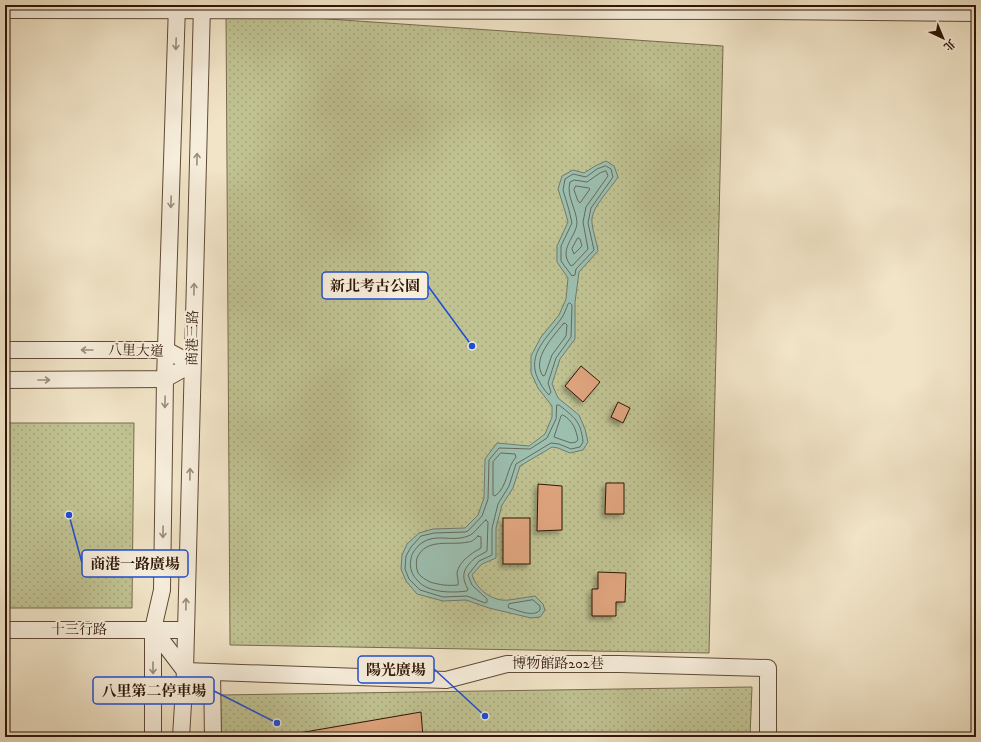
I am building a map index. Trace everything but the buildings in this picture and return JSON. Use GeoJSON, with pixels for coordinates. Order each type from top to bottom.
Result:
{"type":"FeatureCollection","features":[{"type":"Feature","properties":{"kind":"street"},"geometry":{"type":"LineString","coordinates":[[5,10],[177,8],[768,8],[976,13]]}},
{"type":"Feature","properties":{"kind":"street","name":"商港三路"},"geometry":{"type":"LineString","coordinates":[[153,737],[153,629],[162,590],[165,379],[177,8]]}},
{"type":"Feature","properties":{"kind":"street","name":"商港三路"},"geometry":{"type":"LineString","coordinates":[[181,737],[185,671],[201,8]]}},
{"type":"Feature","properties":{"kind":"street","name":"八里大道"},"geometry":{"type":"LineString","coordinates":[[5,350],[166,350],[192,364]]}},
{"type":"Feature","properties":{"kind":"street","name":"八里大道"},"geometry":{"type":"LineString","coordinates":[[5,380],[165,379],[192,364]]}},
{"type":"Feature","properties":{"kind":"street"},"geometry":{"type":"LineString","coordinates":[[153,629],[185,671]]}},
{"type":"Feature","properties":{"kind":"street","name":"十三行路"},"geometry":{"type":"LineString","coordinates":[[5,630],[186,630]]}},
{"type":"Feature","properties":{"kind":"street","name":"博物館路202巷"},"geometry":{"type":"LineString","coordinates":[[185,671],[446,680],[507,664],[620,664],[768,668],[768,737]]}},
{"type":"Feature","properties":{"kind":"street"},"geometry":{"type":"LineString","coordinates":[[212,672],[213,737]]}},
{"type":"Feature","properties":{"kind":"green space"},"geometry":{"type":"Polygon","coordinates":[[[226,12],[723,46],[709,653],[230,645],[226,12]]]}},
{"type":"Feature","properties":{"kind":"green space"},"geometry":{"type":"Polygon","coordinates":[[[5,423],[134,423],[132,608],[5,608],[5,423]]]}},
{"type":"Feature","properties":{"kind":"green space"},"geometry":{"type":"Polygon","coordinates":[[[752,687],[750,737],[219,737],[219,695],[752,687]]]}},
{"type":"Feature","properties":{"kind":"water"},"geometry":{"type":"Polygon","coordinates":[[[606,161],[614,166],[618,177],[597,205],[592,217],[593,230],[598,251],[579,272],[575,302],[575,339],[560,359],[552,384],[558,398],[579,415],[585,429],[588,442],[583,450],[570,453],[552,447],[520,466],[513,488],[502,505],[496,528],[496,558],[482,564],[472,575],[478,586],[486,594],[492,597],[509,600],[535,596],[543,604],[545,610],[540,617],[531,618],[489,608],[466,600],[443,601],[417,594],[406,581],[401,569],[402,555],[407,544],[419,533],[433,529],[465,528],[478,515],[484,498],[485,459],[497,443],[529,446],[545,434],[552,417],[552,406],[538,388],[531,373],[531,356],[541,337],[559,315],[566,299],[568,278],[557,262],[557,246],[568,222],[558,189],[562,176],[573,170],[584,173],[606,161]]]}},
{"type":"Feature","properties":{"kind":"place","name":"新北考古公園"},"geometry":{"type":"Point","coordinates":[472,346]}},
{"type":"Feature","properties":{"kind":"place","name":"商港一路廣場"},"geometry":{"type":"Point","coordinates":[69,515]}},
{"type":"Feature","properties":{"kind":"place","name":"陽光廣場"},"geometry":{"type":"Point","coordinates":[485,716]}},
{"type":"Feature","properties":{"kind":"place","name":"八里第二停車場"},"geometry":{"type":"Point","coordinates":[277,723]}}]}
